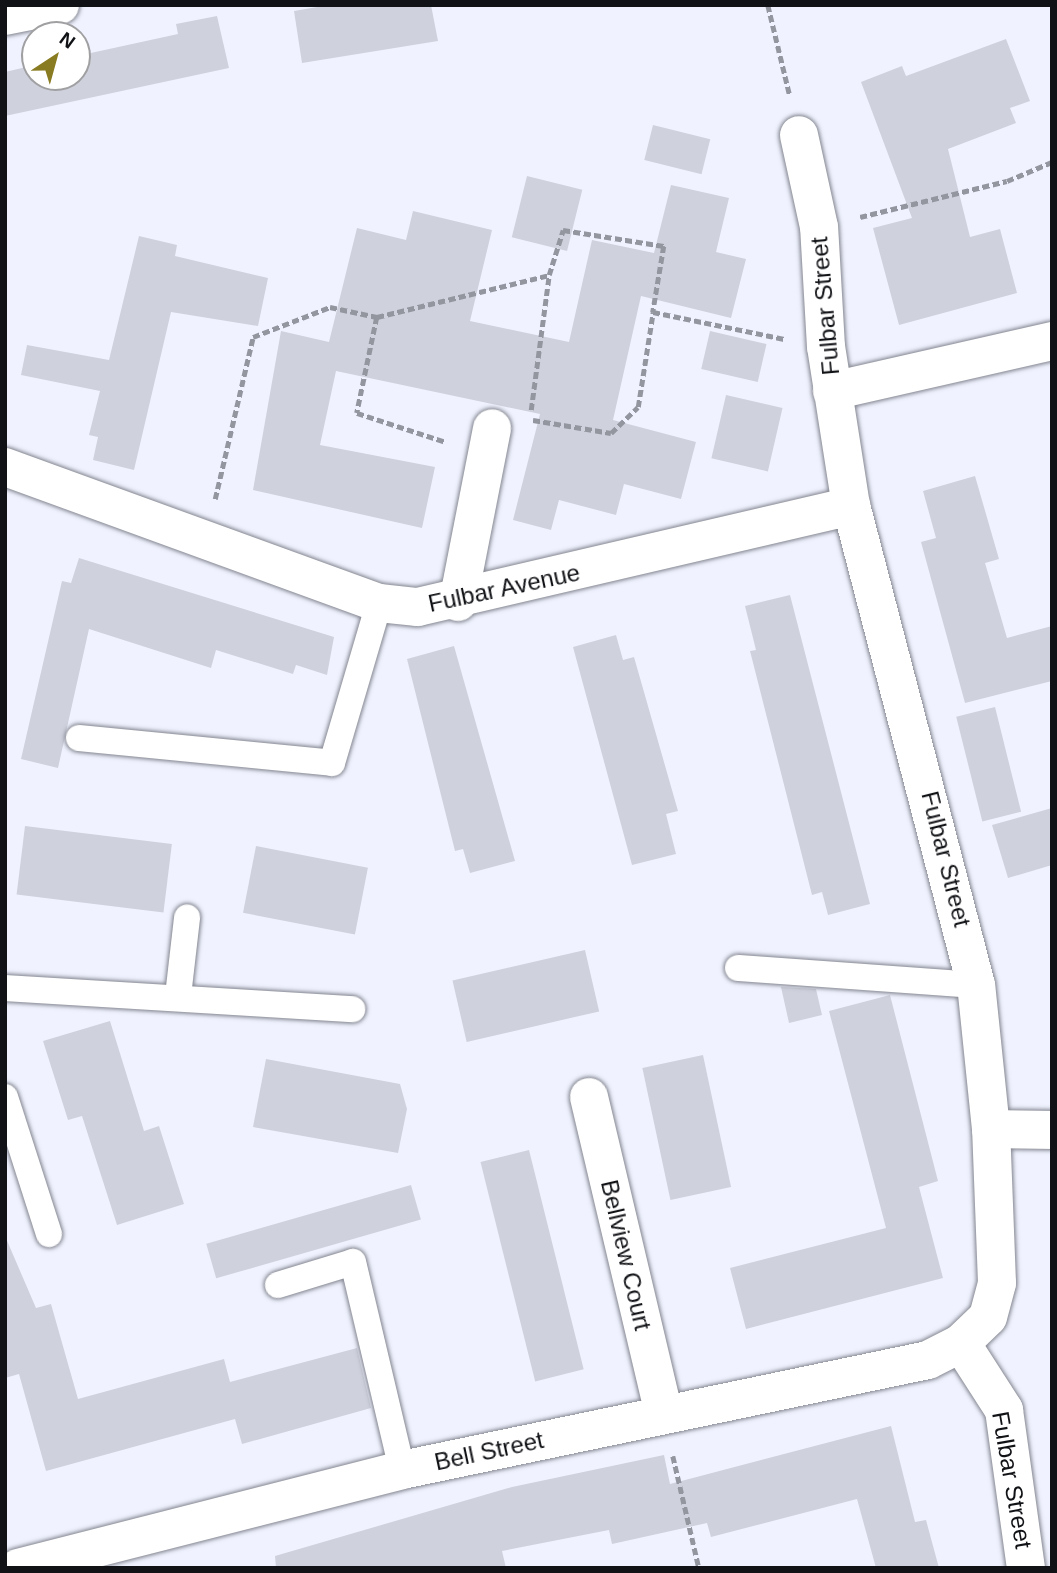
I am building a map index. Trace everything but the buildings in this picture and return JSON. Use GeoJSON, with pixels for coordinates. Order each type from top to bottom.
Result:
{"type":"FeatureCollection","features":[{"type":"Feature","properties":{"kind":"street"},"geometry":{"type":"LineString","coordinates":[[5,16],[60,5]]}},
{"type":"Feature","properties":{"kind":"street","name":"Fulbar Street"},"geometry":{"type":"LineString","coordinates":[[799,135],[819,228],[826,347],[851,506],[976,985],[991,1129],[997,1283],[988,1317],[961,1343],[1004,1410],[1035,1564]]}},
{"type":"Feature","properties":{"kind":"street"},"geometry":{"type":"LineString","coordinates":[[832,391],[1052,341]]}},
{"type":"Feature","properties":{"kind":"street"},"geometry":{"type":"LineString","coordinates":[[458,602],[490,442]]}},
{"type":"Feature","properties":{"kind":"street","name":"Fulbar Avenue"},"geometry":{"type":"LineString","coordinates":[[5,467],[379,603],[458,602],[851,506]]}},
{"type":"Feature","properties":{"kind":"street","name":"Bellview Court"},"geometry":{"type":"LineString","coordinates":[[589,1097],[664,1414]]}},
{"type":"Feature","properties":{"kind":"street"},"geometry":{"type":"LineString","coordinates":[[991,1129],[1052,1130]]}},
{"type":"Feature","properties":{"kind":"street","name":"Bell Street"},"geometry":{"type":"LineString","coordinates":[[18,1568],[402,1470],[928,1360],[961,1343]]}},
{"type":"Feature","properties":{"kind":"lane"},"geometry":{"type":"LineString","coordinates":[[79,738],[331,763],[379,603]]}},
{"type":"Feature","properties":{"kind":"lane"},"geometry":{"type":"LineString","coordinates":[[178,996],[187,918]]}},
{"type":"Feature","properties":{"kind":"lane"},"geometry":{"type":"LineString","coordinates":[[738,968],[976,985]]}},
{"type":"Feature","properties":{"kind":"lane"},"geometry":{"type":"LineString","coordinates":[[5,988],[178,996],[352,1009]]}},
{"type":"Feature","properties":{"kind":"lane"},"geometry":{"type":"LineString","coordinates":[[5,1097],[49,1234]]}},
{"type":"Feature","properties":{"kind":"lane"},"geometry":{"type":"LineString","coordinates":[[278,1285],[353,1262],[402,1470]]}},
{"type":"Feature","properties":{"kind":"path"},"geometry":{"type":"LineString","coordinates":[[768,5],[799,135]]}},
{"type":"Feature","properties":{"kind":"path"},"geometry":{"type":"LineString","coordinates":[[819,228],[1007,181],[1052,162]]}},
{"type":"Feature","properties":{"kind":"path"},"geometry":{"type":"LineString","coordinates":[[377,317],[357,413],[490,442],[529,420],[611,433],[638,407],[664,246],[563,230],[549,275],[529,420]]}},
{"type":"Feature","properties":{"kind":"path"},"geometry":{"type":"LineString","coordinates":[[206,540],[253,337],[330,307],[377,317],[549,275]]}},
{"type":"Feature","properties":{"kind":"path"},"geometry":{"type":"LineString","coordinates":[[653,312],[826,347]]}},
{"type":"Feature","properties":{"kind":"path"},"geometry":{"type":"LineString","coordinates":[[664,1414],[699,1568]]}}]}
